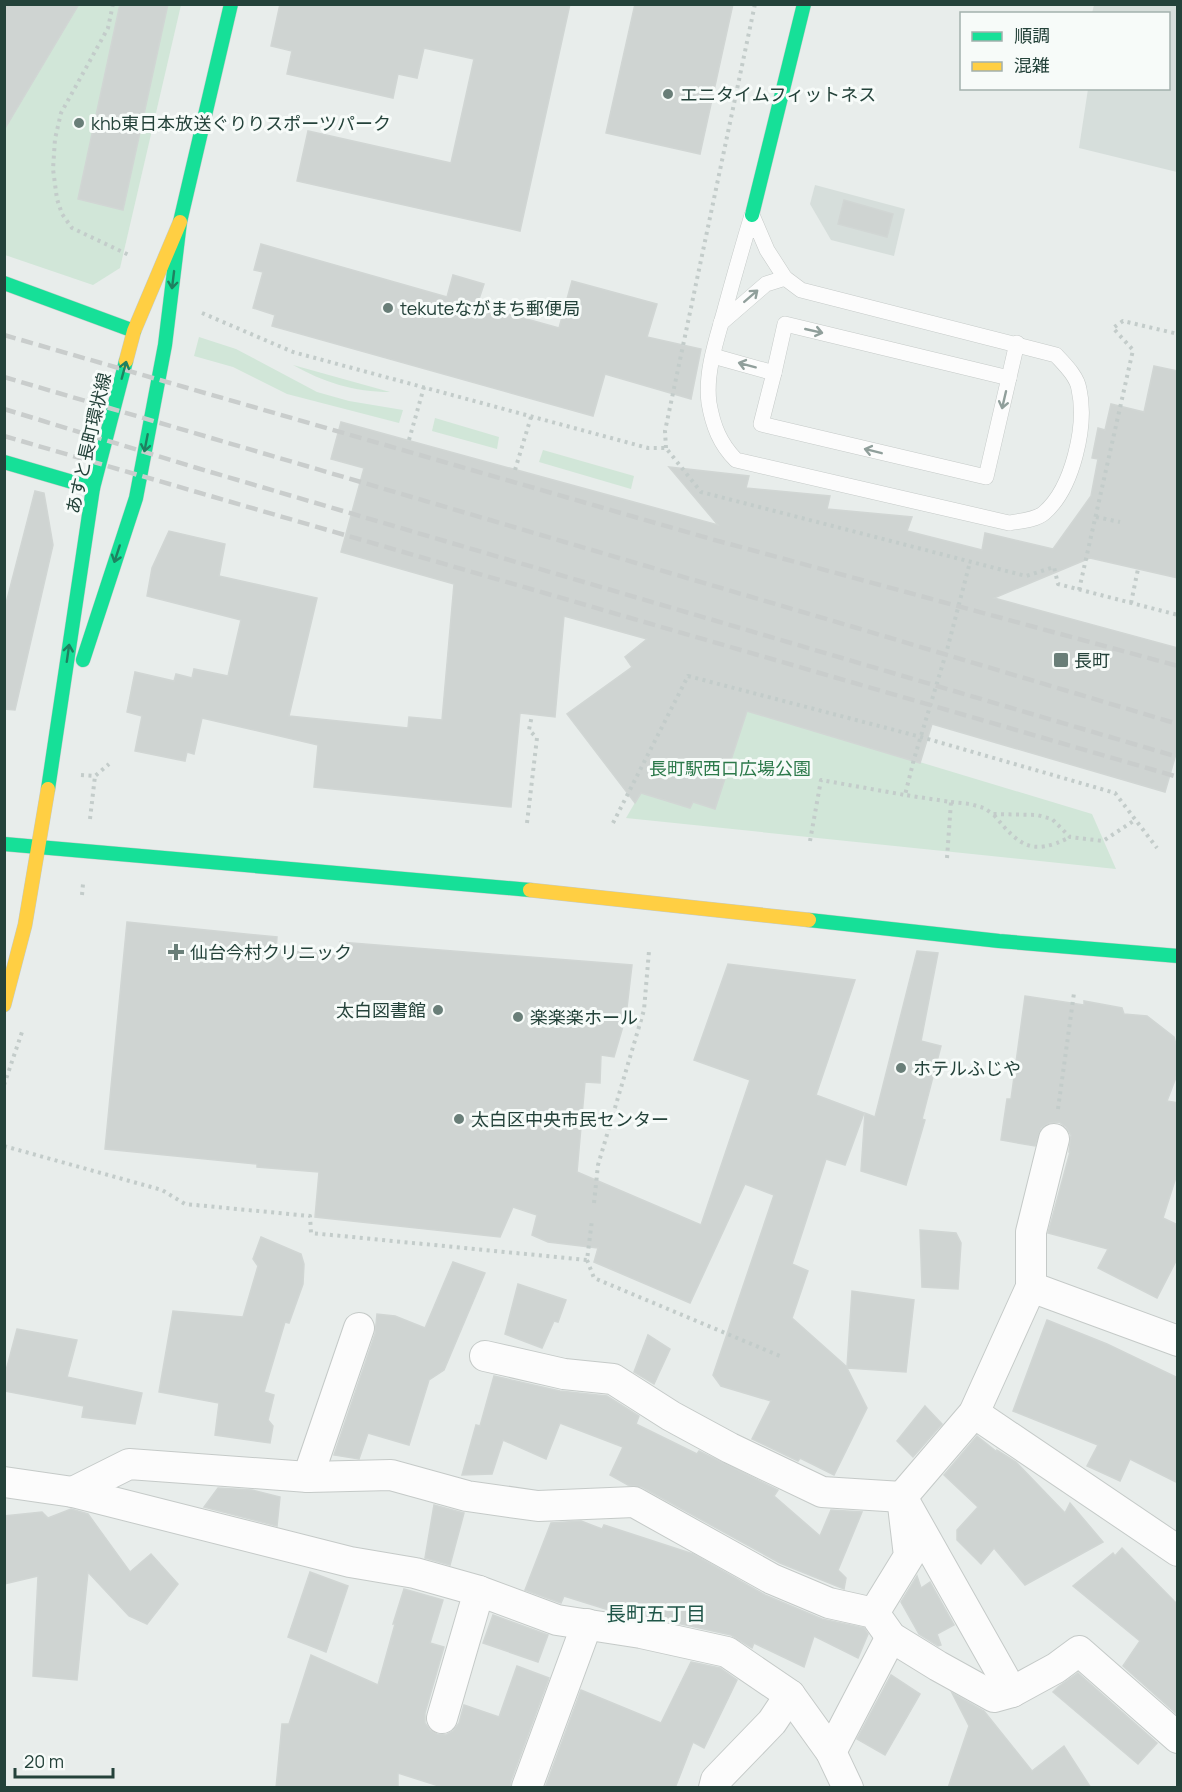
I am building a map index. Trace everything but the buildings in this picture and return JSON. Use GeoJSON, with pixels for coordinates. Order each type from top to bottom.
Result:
{"type":"FeatureCollection","features":[{"type":"Feature","properties":{"kind":"street","name":"あすと長町環状線"},"geometry":{"type":"LineString","coordinates":[[53,753],[136,498],[165,345],[180,222],[231,4]]}},
{"type":"Feature","properties":{"kind":"street"},"geometry":{"type":"LineString","coordinates":[[752,215],[804,4]]}},
{"type":"Feature","properties":{"kind":"street","name":"あすと長町環状線"},"geometry":{"type":"LineString","coordinates":[[4,1005],[25,925],[39,847],[93,488],[134,331],[180,222]]}},
{"type":"Feature","properties":{"kind":"street"},"geometry":{"type":"LineString","coordinates":[[4,283],[134,331],[165,345]]}},
{"type":"Feature","properties":{"kind":"street"},"geometry":{"type":"LineString","coordinates":[[4,462],[93,488]]}},
{"type":"Feature","properties":{"kind":"street"},"geometry":{"type":"LineString","coordinates":[[4,844],[572,894],[999,941],[1178,956]]}},
{"type":"Feature","properties":{"kind":"street"},"geometry":{"type":"LineString","coordinates":[[873,1613],[909,1556],[902,1497],[974,1413],[1031,1287],[1031,1232],[1054,1139]]}},
{"type":"Feature","properties":{"kind":"street"},"geometry":{"type":"LineString","coordinates":[[1031,1287],[1178,1341]]}},
{"type":"Feature","properties":{"kind":"street"},"geometry":{"type":"LineString","coordinates":[[308,1478],[359,1328]]}},
{"type":"Feature","properties":{"kind":"street"},"geometry":{"type":"LineString","coordinates":[[485,1356],[564,1374],[613,1379],[671,1416],[822,1492],[902,1497]]}},
{"type":"Feature","properties":{"kind":"street"},"geometry":{"type":"LineString","coordinates":[[974,1413],[1178,1551]]}},
{"type":"Feature","properties":{"kind":"street"},"geometry":{"type":"LineString","coordinates":[[73,1492],[129,1464],[308,1478],[391,1475],[467,1496],[538,1506],[634,1502],[772,1579],[829,1603],[873,1613],[891,1637],[938,1666],[994,1696],[1012,1692],[1056,1668],[1079,1651],[1178,1738]]}},
{"type":"Feature","properties":{"kind":"street"},"geometry":{"type":"LineString","coordinates":[[4,1482],[73,1492],[334,1558],[415,1573],[479,1591],[557,1620],[640,1633],[727,1652],[790,1695],[831,1752],[848,1788]]}},
{"type":"Feature","properties":{"kind":"street"},"geometry":{"type":"LineString","coordinates":[[902,1497],[1012,1692]]}},
{"type":"Feature","properties":{"kind":"street"},"geometry":{"type":"LineString","coordinates":[[442,1718],[479,1591]]}},
{"type":"Feature","properties":{"kind":"street"},"geometry":{"type":"LineString","coordinates":[[527,1787],[587,1624]]}},
{"type":"Feature","properties":{"kind":"street"},"geometry":{"type":"LineString","coordinates":[[831,1752],[891,1637]]}},
{"type":"Feature","properties":{"kind":"street"},"geometry":{"type":"LineString","coordinates":[[714,1788],[716,1780],[772,1722],[790,1695]]}},
{"type":"Feature","properties":{"kind":"lane"},"geometry":{"type":"LineString","coordinates":[[752,215],[767,250],[785,278],[801,290],[1017,343],[1056,355],[1068,368],[1079,387],[1082,422],[1071,469],[1060,495],[1042,514],[1009,523],[736,460],[725,449],[715,429],[709,401],[713,356],[752,215]]}},
{"type":"Feature","properties":{"kind":"lane"},"geometry":{"type":"LineString","coordinates":[[721,324],[766,284],[785,278]]}},
{"type":"Feature","properties":{"kind":"lane"},"geometry":{"type":"LineString","coordinates":[[1009,378],[785,324],[761,424],[986,477],[1009,378],[1017,343]]}},
{"type":"Feature","properties":{"kind":"lane"},"geometry":{"type":"LineString","coordinates":[[713,356],[774,373]]}},
{"type":"Feature","properties":{"kind":"path"},"geometry":{"type":"LineString","coordinates":[[113,4],[108,28],[62,113],[55,139],[53,169],[57,199],[62,214],[72,228],[129,255]]}},
{"type":"Feature","properties":{"kind":"path"},"geometry":{"type":"LineString","coordinates":[[755,4],[665,431],[666,448],[701,492],[1026,576],[1054,567],[1058,584],[1178,615]]}},
{"type":"Feature","properties":{"kind":"path"},"geometry":{"type":"LineString","coordinates":[[200,312],[293,352],[648,448],[666,448]]}},
{"type":"Feature","properties":{"kind":"path"},"geometry":{"type":"LineString","coordinates":[[1080,590],[1133,350],[1113,328],[1123,321],[1178,334]]}},
{"type":"Feature","properties":{"kind":"path"},"geometry":{"type":"LineString","coordinates":[[409,440],[424,387]]}},
{"type":"Feature","properties":{"kind":"path"},"geometry":{"type":"LineString","coordinates":[[515,470],[531,417]]}},
{"type":"Feature","properties":{"kind":"path"},"geometry":{"type":"LineString","coordinates":[[1096,517],[1120,522]]}},
{"type":"Feature","properties":{"kind":"path"},"geometry":{"type":"LineString","coordinates":[[905,795],[970,562]]}},
{"type":"Feature","properties":{"kind":"path"},"geometry":{"type":"LineString","coordinates":[[1131,603],[1138,569]]}},
{"type":"Feature","properties":{"kind":"path"},"geometry":{"type":"LineString","coordinates":[[613,823],[688,676],[921,737],[1114,793],[1157,848]]}},
{"type":"Feature","properties":{"kind":"path"},"geometry":{"type":"LineString","coordinates":[[527,823],[537,738],[529,730],[532,715]]}},
{"type":"Feature","properties":{"kind":"path"},"geometry":{"type":"LineString","coordinates":[[810,841],[821,780],[984,808],[993,814],[1012,836],[1025,845],[1041,848],[1054,845],[1070,837],[1103,841],[1135,820]]}},
{"type":"Feature","properties":{"kind":"path"},"geometry":{"type":"LineString","coordinates":[[947,858],[951,802]]}},
{"type":"Feature","properties":{"kind":"path"},"geometry":{"type":"LineString","coordinates":[[993,814],[1037,815],[1052,819],[1070,837]]}},
{"type":"Feature","properties":{"kind":"path"},"geometry":{"type":"LineString","coordinates":[[594,1203],[598,1165],[644,1010],[649,951]]}},
{"type":"Feature","properties":{"kind":"path"},"geometry":{"type":"LineString","coordinates":[[1054,1139],[1074,993]]}},
{"type":"Feature","properties":{"kind":"path"},"geometry":{"type":"LineString","coordinates":[[4,1146],[162,1190],[185,1204],[310,1216],[311,1233],[587,1260]]}},
{"type":"Feature","properties":{"kind":"path"},"geometry":{"type":"LineString","coordinates":[[592,1220],[587,1260],[594,1278],[780,1356]]}},
{"type":"Feature","properties":{"kind":"shaded area"},"geometry":{"type":"Polygon","coordinates":[[[1094,5],[1177,5],[1177,172],[1079,148],[1088,90],[1170,90],[1170,12],[1092,12],[1094,5]]]}},
{"type":"Feature","properties":{"kind":"shaded area"},"geometry":{"type":"Polygon","coordinates":[[[815,185],[905,209],[894,256],[831,240],[810,204],[815,185]]]}},
{"type":"Feature","properties":{"kind":"green space","name":"khb東日本放送ぐりりスポーツパーク"},"geometry":{"type":"Polygon","coordinates":[[[5,5],[181,5],[120,268],[93,285],[5,255],[5,5]]]}},
{"type":"Feature","properties":{"kind":"green space"},"geometry":{"type":"Polygon","coordinates":[[[199,337],[236,349],[317,392],[349,401],[403,410],[399,423],[287,394],[233,367],[194,356],[199,337]]]}},
{"type":"Feature","properties":{"kind":"green space"},"geometry":{"type":"Polygon","coordinates":[[[293,365],[390,392],[339,385],[293,365]]]}},
{"type":"Feature","properties":{"kind":"green space"},"geometry":{"type":"Polygon","coordinates":[[[435,418],[499,437],[497,449],[432,431],[435,418]]]}},
{"type":"Feature","properties":{"kind":"green space"},"geometry":{"type":"Polygon","coordinates":[[[543,450],[634,476],[631,489],[539,462],[543,450]]]}},
{"type":"Feature","properties":{"kind":"green space","name":"長町駅西口広場公園"},"geometry":{"type":"Polygon","coordinates":[[[714,700],[1092,814],[1116,869],[626,818],[675,734],[714,700]]]}},
{"type":"Feature","properties":{"kind":"railway"},"geometry":{"type":"LineString","coordinates":[[4,335],[711,539],[1178,666]]}},
{"type":"Feature","properties":{"kind":"railway"},"geometry":{"type":"LineString","coordinates":[[4,377],[1178,724]]}},
{"type":"Feature","properties":{"kind":"railway"},"geometry":{"type":"LineString","coordinates":[[4,409],[1178,757]]}},
{"type":"Feature","properties":{"kind":"railway"},"geometry":{"type":"LineString","coordinates":[[4,436],[1178,777]]}},
{"type":"Feature","properties":{"kind":"traffic: fast"},"geometry":{"type":"LineString","coordinates":[[83,660],[136,498],[165,345],[180,222],[231,4]]}},
{"type":"Feature","properties":{"kind":"traffic: fast"},"geometry":{"type":"LineString","coordinates":[[752,215],[804,4]]}},
{"type":"Feature","properties":{"kind":"traffic: fast"},"geometry":{"type":"LineString","coordinates":[[4,283],[134,331]]}},
{"type":"Feature","properties":{"kind":"traffic: fast"},"geometry":{"type":"LineString","coordinates":[[48,789],[93,488],[126,361]]}},
{"type":"Feature","properties":{"kind":"traffic: fast"},"geometry":{"type":"LineString","coordinates":[[4,462],[93,488]]}},
{"type":"Feature","properties":{"kind":"traffic: fast"},"geometry":{"type":"LineString","coordinates":[[4,844],[530,890]]}},
{"type":"Feature","properties":{"kind":"traffic: fast"},"geometry":{"type":"LineString","coordinates":[[809,920],[999,941],[1178,956]]}},
{"type":"Feature","properties":{"kind":"traffic: slow"},"geometry":{"type":"LineString","coordinates":[[126,361],[134,331],[180,222]]}},
{"type":"Feature","properties":{"kind":"traffic: slow"},"geometry":{"type":"LineString","coordinates":[[4,1005],[25,925],[48,789]]}},
{"type":"Feature","properties":{"kind":"traffic: slow"},"geometry":{"type":"LineString","coordinates":[[530,890],[809,920]]}},
{"type":"Feature","properties":{"kind":"place","name":"エニタイムフィットネス"},"geometry":{"type":"Point","coordinates":[668,94]}},
{"type":"Feature","properties":{"kind":"place","name":"khb東日本放送ぐりりスポーツパーク"},"geometry":{"type":"Point","coordinates":[79,123]}},
{"type":"Feature","properties":{"kind":"place","name":"tekuteながまち郵便局"},"geometry":{"type":"Point","coordinates":[388,308]}},
{"type":"Feature","properties":{"kind":"place","name":"長町"},"geometry":{"type":"Point","coordinates":[1061,660]}},
{"type":"Feature","properties":{"kind":"place","name":"仙台今村クリニック"},"geometry":{"type":"Point","coordinates":[176,952]}},
{"type":"Feature","properties":{"kind":"place","name":"太白図書館"},"geometry":{"type":"Point","coordinates":[438,1010]}},
{"type":"Feature","properties":{"kind":"place","name":"楽楽楽ホール"},"geometry":{"type":"Point","coordinates":[518,1017]}},
{"type":"Feature","properties":{"kind":"place","name":"ホテルふじや"},"geometry":{"type":"Point","coordinates":[901,1068]}},
{"type":"Feature","properties":{"kind":"place","name":"太白区中央市民センター"},"geometry":{"type":"Point","coordinates":[459,1119]}},
{"type":"Feature","properties":{"kind":"district","name":"長町五丁目"},"geometry":{"type":"Point","coordinates":[656,1613]}}]}
